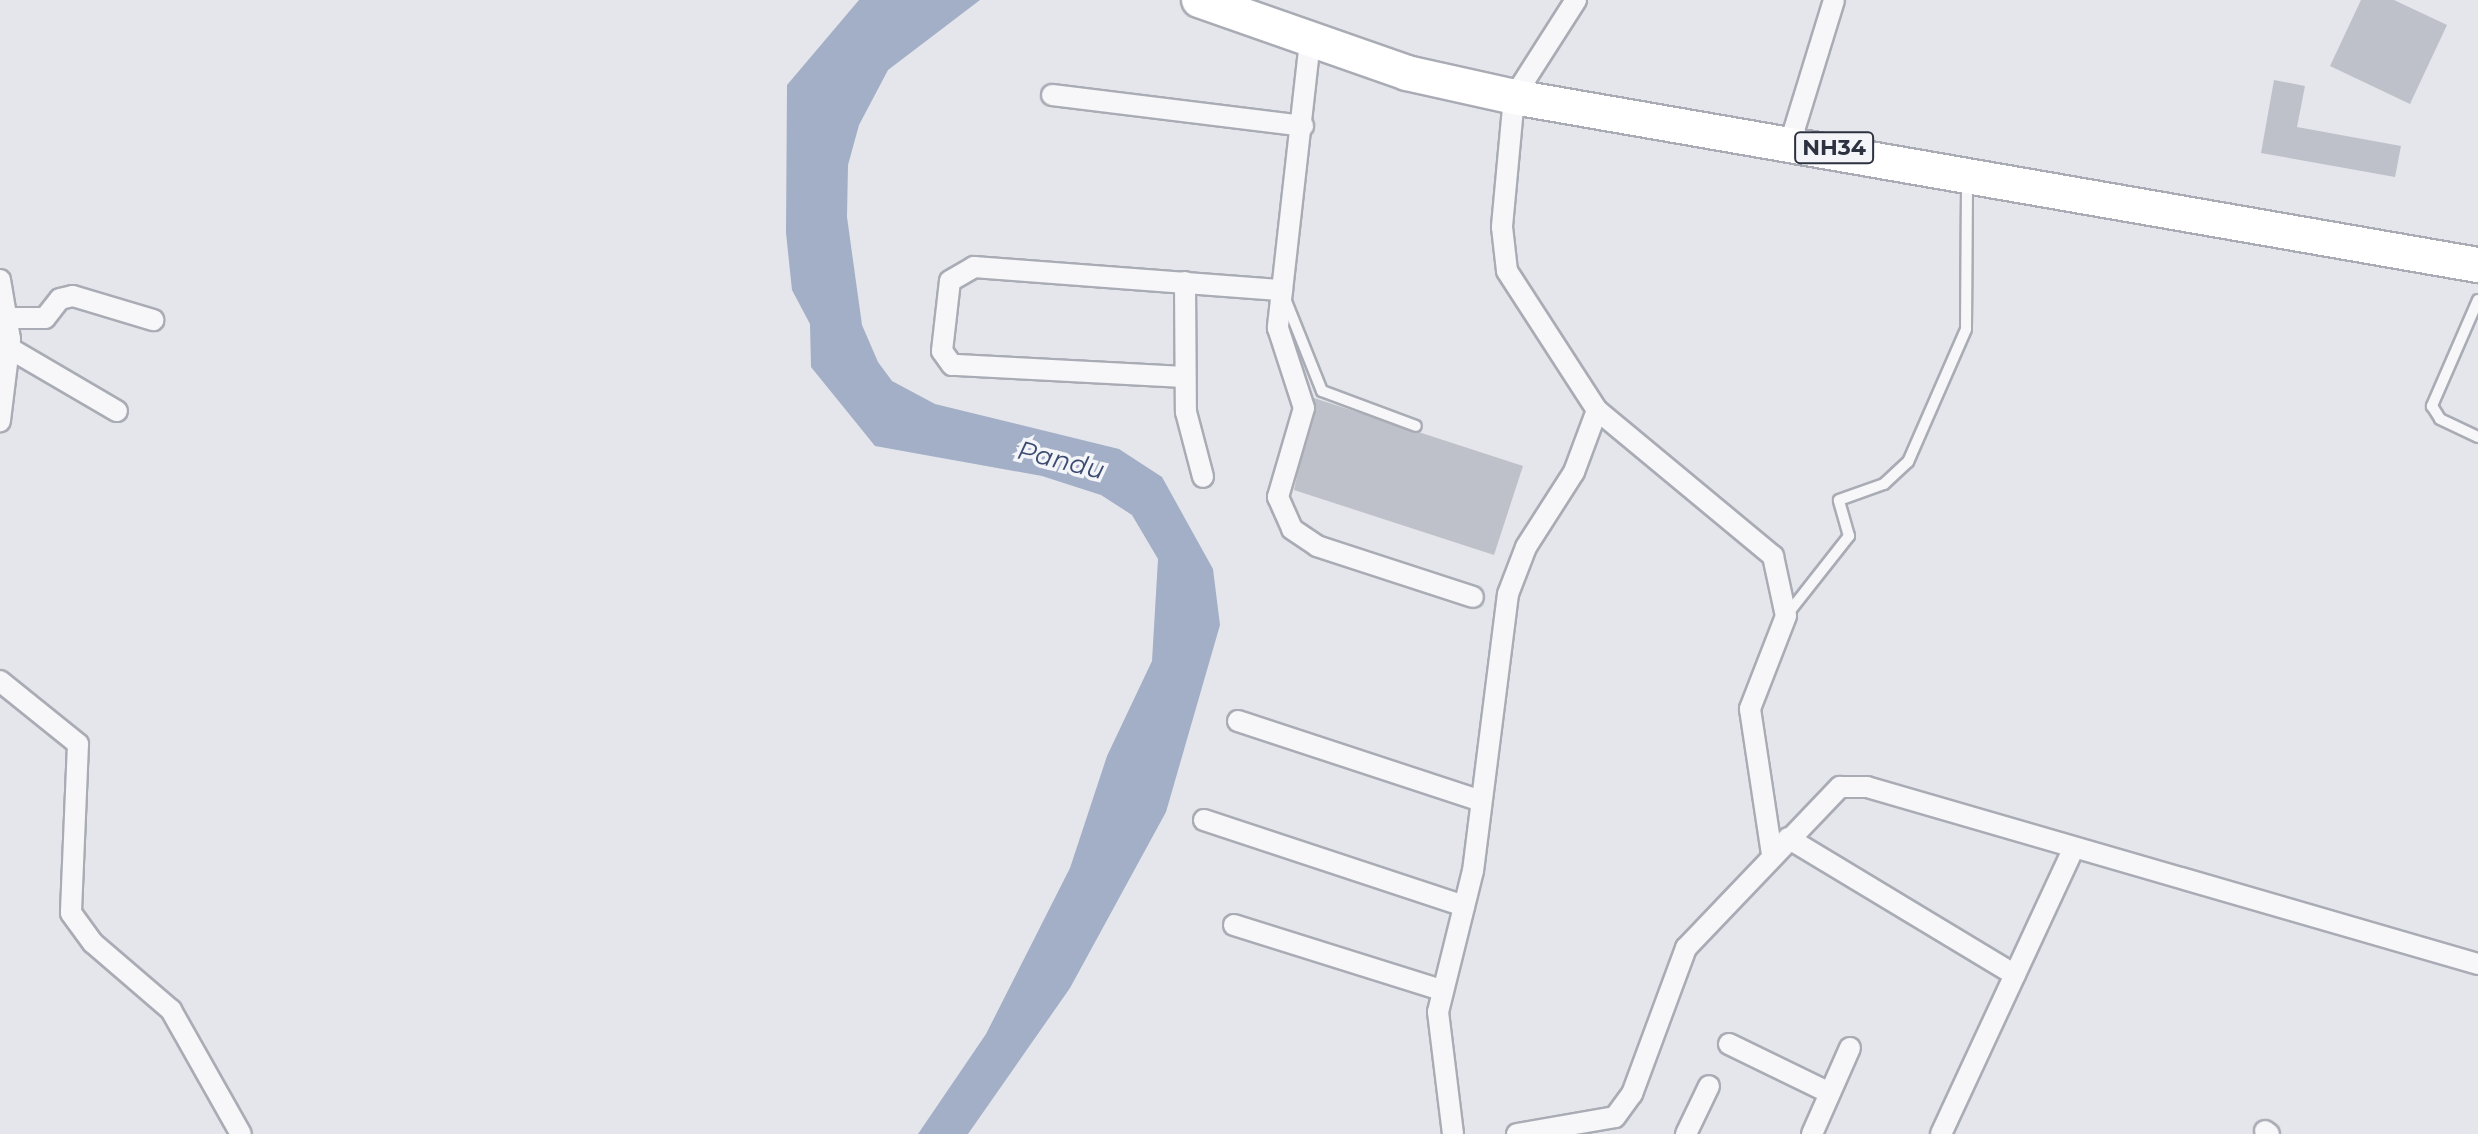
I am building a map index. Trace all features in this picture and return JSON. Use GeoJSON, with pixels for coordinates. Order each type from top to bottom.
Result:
{"type":"FeatureCollection","features":[{"type":"Feature","properties":{"kind":"highway","name":"NH34"},"geometry":{"type":"LineString","coordinates":[[1199,0],[1310,41],[1514,97],[1791,140],[2478,265]]}},
{"type":"Feature","properties":{"kind":"street"},"geometry":{"type":"LineString","coordinates":[[1576,0],[1514,97],[1502,227],[1507,271],[1597,410],[1765,544],[1780,574],[1786,616],[1750,709],[1772,854]]}},
{"type":"Feature","properties":{"kind":"street"},"geometry":{"type":"LineString","coordinates":[[1791,140],[1834,0]]}},
{"type":"Feature","properties":{"kind":"street"},"geometry":{"type":"LineString","coordinates":[[1310,41],[1278,339],[1304,408],[1278,497],[1292,529],[1317,546],[1473,597]]}},
{"type":"Feature","properties":{"kind":"street"},"geometry":{"type":"LineString","coordinates":[[1052,95],[1303,126]]}},
{"type":"Feature","properties":{"kind":"street"},"geometry":{"type":"LineString","coordinates":[[1184,377],[959,367],[942,351],[950,281],[961,268],[1282,290]]}},
{"type":"Feature","properties":{"kind":"street"},"geometry":{"type":"LineString","coordinates":[[0,280],[10,318],[0,421]]}},
{"type":"Feature","properties":{"kind":"street"},"geometry":{"type":"LineString","coordinates":[[1185,282],[1184,377],[1203,477]]}},
{"type":"Feature","properties":{"kind":"street"},"geometry":{"type":"LineString","coordinates":[[10,318],[45,318],[60,299],[73,296],[153,320]]}},
{"type":"Feature","properties":{"kind":"street"},"geometry":{"type":"LineString","coordinates":[[9,348],[117,411]]}},
{"type":"Feature","properties":{"kind":"street"},"geometry":{"type":"LineString","coordinates":[[1453,1134],[1438,1029],[1442,990],[1464,906],[1481,801],[1508,594],[1526,547],[1574,472],[1597,410]]}},
{"type":"Feature","properties":{"kind":"street"},"geometry":{"type":"LineString","coordinates":[[0,681],[78,744],[71,913],[93,943],[171,1010],[241,1134]]}},
{"type":"Feature","properties":{"kind":"street"},"geometry":{"type":"LineString","coordinates":[[1238,721],[1481,801]]}},
{"type":"Feature","properties":{"kind":"street"},"geometry":{"type":"LineString","coordinates":[[1517,1134],[1621,1125],[1676,963],[1772,854],[1830,794],[1849,785],[2478,964]]}},
{"type":"Feature","properties":{"kind":"street"},"geometry":{"type":"LineString","coordinates":[[1204,820],[1464,906]]}},
{"type":"Feature","properties":{"kind":"street"},"geometry":{"type":"LineString","coordinates":[[1788,838],[2015,975]]}},
{"type":"Feature","properties":{"kind":"street"},"geometry":{"type":"LineString","coordinates":[[1941,1134],[2074,848]]}},
{"type":"Feature","properties":{"kind":"street"},"geometry":{"type":"LineString","coordinates":[[1234,925],[1442,990]]}},
{"type":"Feature","properties":{"kind":"street"},"geometry":{"type":"LineString","coordinates":[[1729,1044],[1830,1093]]}},
{"type":"Feature","properties":{"kind":"street"},"geometry":{"type":"LineString","coordinates":[[1812,1134],[1850,1048]]}},
{"type":"Feature","properties":{"kind":"street"},"geometry":{"type":"LineString","coordinates":[[1686,1134],[1709,1086]]}},
{"type":"Feature","properties":{"kind":"lane"},"geometry":{"type":"LineString","coordinates":[[1786,616],[1849,536],[1839,500],[1884,484],[1908,462],[1966,329],[1967,173]]}},
{"type":"Feature","properties":{"kind":"lane"},"geometry":{"type":"LineString","coordinates":[[1282,290],[1322,391],[1416,426]]}},
{"type":"Feature","properties":{"kind":"lane"},"geometry":{"type":"LineString","coordinates":[[2478,300],[2432,406],[2440,419],[2478,437]]}},
{"type":"Feature","properties":{"kind":"water","name":"Pandu"},"geometry":{"type":"Polygon","coordinates":[[[859,0],[980,0],[888,70],[859,125],[848,165],[847,217],[862,325],[878,362],[892,381],[935,404],[1119,449],[1162,477],[1213,569],[1220,625],[1166,812],[1070,988],[968,1134],[918,1134],[986,1034],[1070,868],[1107,756],[1152,661],[1158,559],[1132,515],[1101,495],[1042,476],[875,446],[811,367],[810,324],[792,290],[786,233],[787,85],[859,0]]]}},
{"type":"Feature","properties":{"kind":"building"},"geometry":{"type":"Polygon","coordinates":[[[2361,0],[2394,0],[2447,25],[2410,104],[2330,66],[2361,0]]]}},
{"type":"Feature","properties":{"kind":"building"},"geometry":{"type":"Polygon","coordinates":[[[2274,80],[2305,86],[2297,127],[2401,146],[2395,177],[2261,153],[2274,80]]]}},
{"type":"Feature","properties":{"kind":"building"},"geometry":{"type":"Polygon","coordinates":[[[1314,398],[1523,466],[1494,555],[1294,490],[1314,398]]]}}]}
